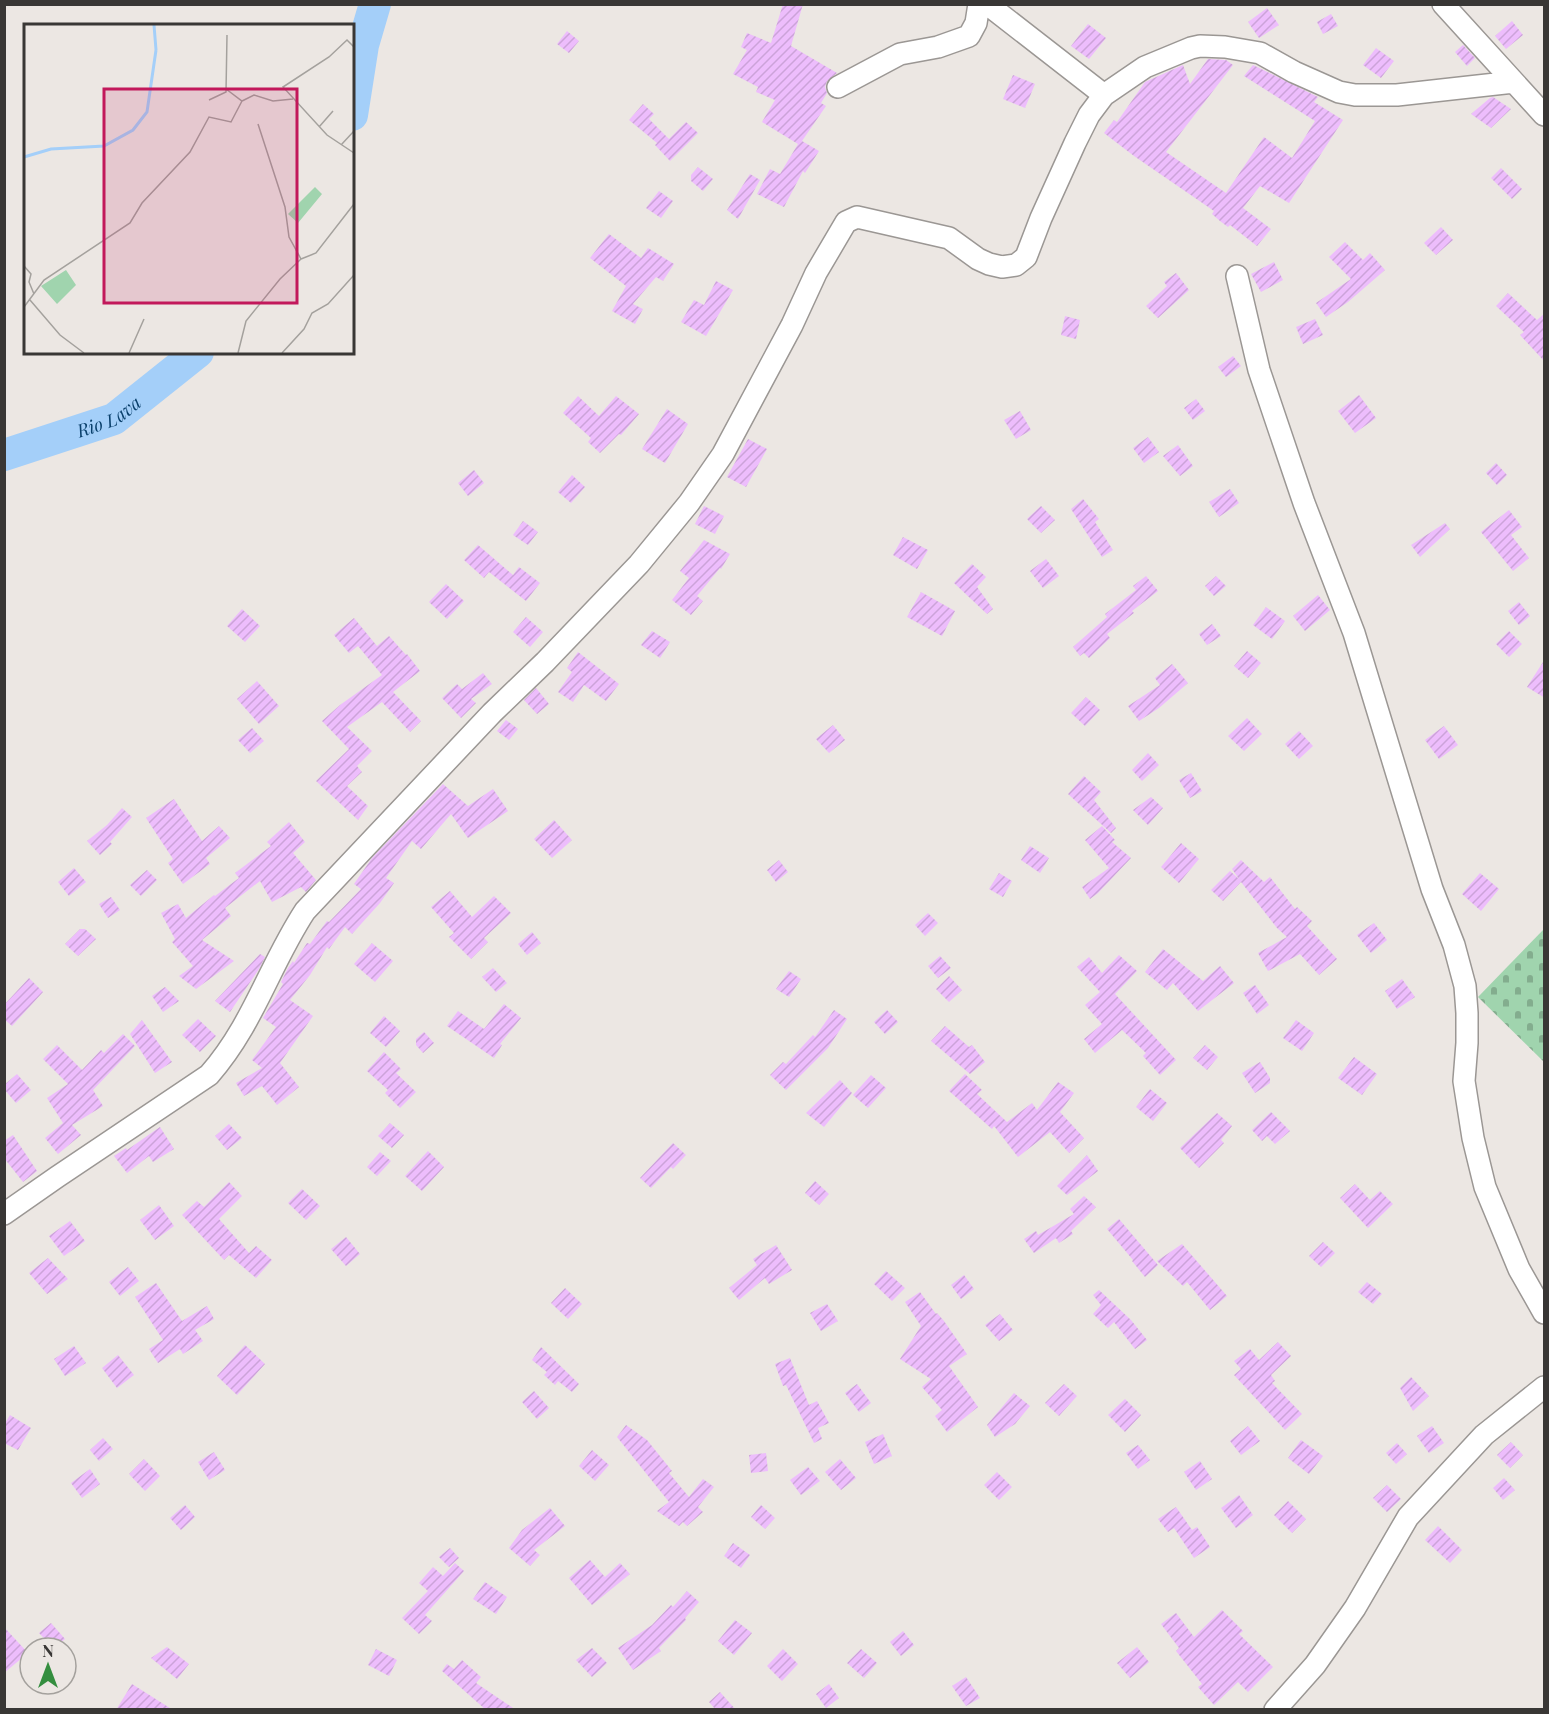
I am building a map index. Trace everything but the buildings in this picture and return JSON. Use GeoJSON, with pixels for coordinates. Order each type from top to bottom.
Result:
{"type":"FeatureCollection","features":[{"type":"Feature","properties":{"kind":"street"},"geometry":{"type":"LineString","coordinates":[[838,87],[900,54],[938,47],[969,36],[976,23],[979,4]]}},
{"type":"Feature","properties":{"kind":"street"},"geometry":{"type":"LineString","coordinates":[[987,4],[1104,95]]}},
{"type":"Feature","properties":{"kind":"street"},"geometry":{"type":"LineString","coordinates":[[1443,4],[1545,116]]}},
{"type":"Feature","properties":{"kind":"street"},"geometry":{"type":"LineString","coordinates":[[4,1214],[209,1075],[228,1053],[248,1021],[294,927],[305,911],[492,713],[545,662],[639,564],[689,503],[723,454],[792,325],[816,273],[846,222],[858,217],[949,238],[978,259],[989,264],[1002,267],[1016,265],[1026,257],[1075,143],[1089,115],[1104,95],[1145,67],[1200,46],[1225,47],[1260,53],[1294,72],[1339,92],[1355,95],[1397,95],[1514,82]]}},
{"type":"Feature","properties":{"kind":"street"},"geometry":{"type":"LineString","coordinates":[[1237,276],[1259,370],[1304,503],[1354,633],[1432,889],[1454,945],[1465,986],[1467,1013],[1464,1081],[1473,1138],[1485,1187],[1519,1269],[1545,1313]]}},
{"type":"Feature","properties":{"kind":"street"},"geometry":{"type":"LineString","coordinates":[[1275,1710],[1315,1665],[1355,1608],[1408,1517],[1484,1435],[1545,1387]]}},
{"type":"Feature","properties":{"kind":"green space"},"geometry":{"type":"Polygon","coordinates":[[[1544,929],[1544,1062],[1478,997],[1544,929]]]}},
{"type":"Feature","properties":{"kind":"waterway","name":"Rio Lava"},"geometry":{"type":"LineString","coordinates":[[354,102],[363,45],[375,4]]}},
{"type":"Feature","properties":{"kind":"waterway","name":"Rio Lava"},"geometry":{"type":"LineString","coordinates":[[4,455],[114,419],[195,354]]}}]}
